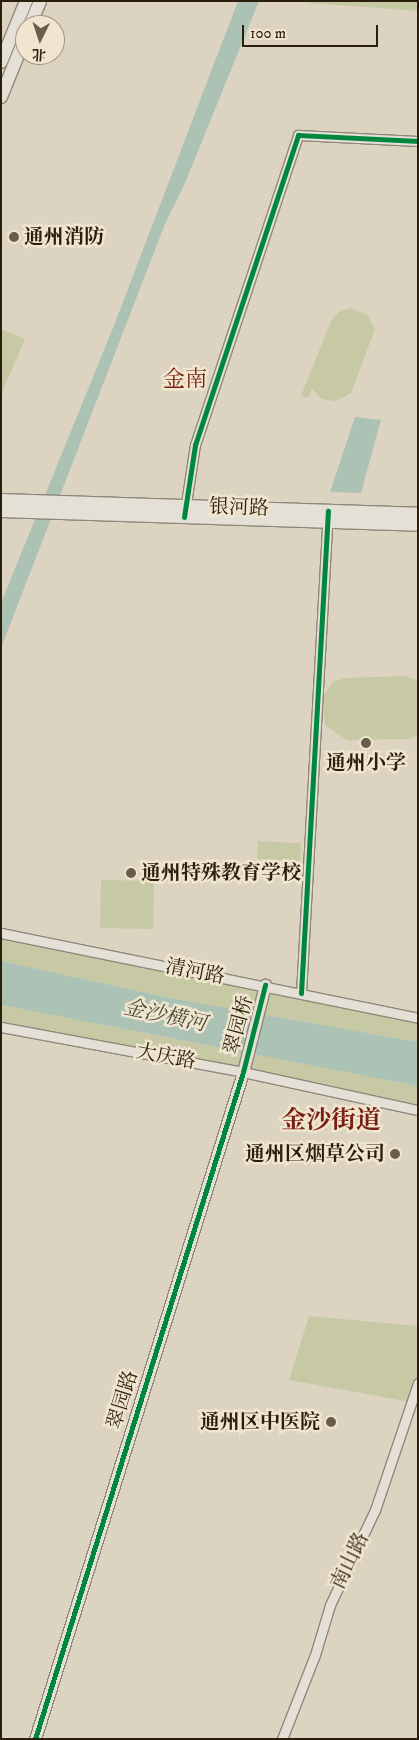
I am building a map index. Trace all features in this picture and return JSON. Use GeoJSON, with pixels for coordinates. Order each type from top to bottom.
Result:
{"type":"FeatureCollection","features":[{"type":"Feature","properties":{"kind":"main road"},"geometry":{"type":"LineString","coordinates":[[1,62],[26,1]]}},
{"type":"Feature","properties":{"kind":"main road"},"geometry":{"type":"LineString","coordinates":[[34,15],[40,1]]}},
{"type":"Feature","properties":{"kind":"main road"},"geometry":{"type":"LineString","coordinates":[[1,97],[15,63]]}},
{"type":"Feature","properties":{"kind":"main road","name":"银河路"},"geometry":{"type":"LineString","coordinates":[[1,500],[185,512]]}},
{"type":"Feature","properties":{"kind":"main road","name":"银河路"},"geometry":{"type":"LineString","coordinates":[[1,511],[185,512],[328,517],[418,525]]}},
{"type":"Feature","properties":{"kind":"main road","name":"银河路"},"geometry":{"type":"LineString","coordinates":[[328,517],[418,514]]}},
{"type":"Feature","properties":{"kind":"street"},"geometry":{"type":"LineString","coordinates":[[185,512],[195,445],[298,135],[418,141]]}},
{"type":"Feature","properties":{"kind":"street"},"geometry":{"type":"LineString","coordinates":[[301,993],[328,517]]}},
{"type":"Feature","properties":{"kind":"street","name":"清河路"},"geometry":{"type":"LineString","coordinates":[[1,934],[265,985],[418,1018]]}},
{"type":"Feature","properties":{"kind":"street","name":"翠园桥"},"geometry":{"type":"LineString","coordinates":[[243,1072],[265,985]]}},
{"type":"Feature","properties":{"kind":"street","name":"大庆路"},"geometry":{"type":"LineString","coordinates":[[1,1027],[243,1072],[418,1110]]}},
{"type":"Feature","properties":{"kind":"street","name":"翠园路"},"geometry":{"type":"LineString","coordinates":[[35,1739],[243,1072]]}},
{"type":"Feature","properties":{"kind":"street","name":"南山路"},"geometry":{"type":"LineString","coordinates":[[282,1739],[315,1655],[330,1605],[375,1510],[418,1383]]}},
{"type":"Feature","properties":{"kind":"green space"},"geometry":{"type":"Polygon","coordinates":[[[309,1],[418,1],[418,11],[309,3],[309,1]]]}},
{"type":"Feature","properties":{"kind":"green space"},"geometry":{"type":"Polygon","coordinates":[[[350,308],[367,315],[375,329],[351,393],[336,401],[322,399],[312,389],[308,398],[301,396],[331,321],[339,312],[350,308]]]}},
{"type":"Feature","properties":{"kind":"green space"},"geometry":{"type":"Polygon","coordinates":[[[1,329],[25,339],[1,395],[1,329]]]}},
{"type":"Feature","properties":{"kind":"green space"},"geometry":{"type":"Polygon","coordinates":[[[406,676],[418,681],[418,735],[409,739],[347,740],[326,726],[321,699],[333,682],[345,678],[406,676]]]}},
{"type":"Feature","properties":{"kind":"green space"},"geometry":{"type":"Polygon","coordinates":[[[258,841],[301,843],[300,861],[257,859],[258,841]]]}},
{"type":"Feature","properties":{"kind":"green space"},"geometry":{"type":"Polygon","coordinates":[[[101,880],[154,881],[153,929],[100,928],[101,880]]]}},
{"type":"Feature","properties":{"kind":"green space"},"geometry":{"type":"Polygon","coordinates":[[[1,933],[418,1018],[418,1042],[170,998],[1,961],[1,933]]]}},
{"type":"Feature","properties":{"kind":"green space"},"geometry":{"type":"Polygon","coordinates":[[[1,1005],[418,1086],[418,1110],[1,1025],[1,1005]]]}},
{"type":"Feature","properties":{"kind":"green space"},"geometry":{"type":"Polygon","coordinates":[[[309,1316],[418,1326],[418,1383],[410,1402],[289,1380],[309,1316]]]}},
{"type":"Feature","properties":{"kind":"water"},"geometry":{"type":"Polygon","coordinates":[[[238,1],[259,1],[185,183],[165,224],[1,648],[1,603],[113,328],[238,1]]]}},
{"type":"Feature","properties":{"kind":"water"},"geometry":{"type":"Polygon","coordinates":[[[355,417],[381,420],[361,493],[330,492],[355,417]]]}},
{"type":"Feature","properties":{"kind":"water","name":"金沙横河"},"geometry":{"type":"Polygon","coordinates":[[[1,961],[170,998],[418,1042],[418,1086],[1,1005],[1,961]]]}},
{"type":"Feature","properties":{"kind":"cycle path"},"geometry":{"type":"LineString","coordinates":[[184,517],[195,445],[298,135],[418,141]]}},
{"type":"Feature","properties":{"kind":"cycle path"},"geometry":{"type":"LineString","coordinates":[[301,993],[328,511]]}},
{"type":"Feature","properties":{"kind":"cycle path"},"geometry":{"type":"LineString","coordinates":[[35,1739],[243,1072],[265,985]]}},
{"type":"Feature","properties":{"kind":"place","name":"通州消防"},"geometry":{"type":"Point","coordinates":[14,237]}},
{"type":"Feature","properties":{"kind":"place","name":"通州小学"},"geometry":{"type":"Point","coordinates":[366,743]}},
{"type":"Feature","properties":{"kind":"place","name":"通州特殊教育学校"},"geometry":{"type":"Point","coordinates":[131,873]}},
{"type":"Feature","properties":{"kind":"place","name":"通州区烟草公司"},"geometry":{"type":"Point","coordinates":[395,1154]}},
{"type":"Feature","properties":{"kind":"place","name":"通州区中医院"},"geometry":{"type":"Point","coordinates":[331,1422]}},
{"type":"Feature","properties":{"kind":"district","name":"金南"},"geometry":{"type":"Point","coordinates":[185,380]}},
{"type":"Feature","properties":{"kind":"district","name":"金沙街道"},"geometry":{"type":"Point","coordinates":[331,1121]}}]}
